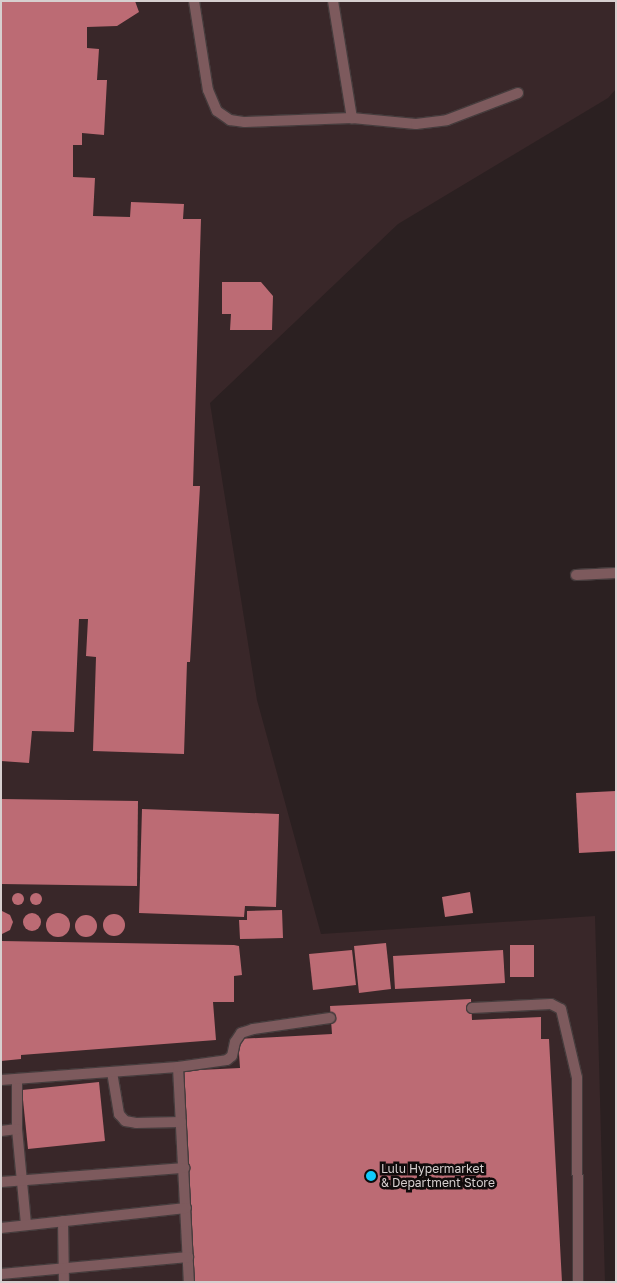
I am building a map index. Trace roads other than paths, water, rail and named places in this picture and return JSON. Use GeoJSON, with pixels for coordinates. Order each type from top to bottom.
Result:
{"type":"FeatureCollection","features":[{"type":"Feature","properties":{"kind":"lane"},"geometry":{"type":"LineString","coordinates":[[194,1],[208,90],[217,111],[230,120],[245,122],[352,118],[416,124],[447,120],[518,93]]}},
{"type":"Feature","properties":{"kind":"lane"},"geometry":{"type":"LineString","coordinates":[[333,1],[352,118]]}},
{"type":"Feature","properties":{"kind":"lane"},"geometry":{"type":"LineString","coordinates":[[576,575],[616,573]]}},
{"type":"Feature","properties":{"kind":"lane"},"geometry":{"type":"LineString","coordinates":[[472,1008],[551,1004],[561,1010],[577,1078],[578,1282]]}},
{"type":"Feature","properties":{"kind":"lane"},"geometry":{"type":"LineString","coordinates":[[1,1080],[112,1072],[227,1060],[232,1056],[235,1042],[241,1033],[253,1029],[330,1018]]}},
{"type":"Feature","properties":{"kind":"lane"},"geometry":{"type":"LineString","coordinates":[[178,1066],[189,1282]]}},
{"type":"Feature","properties":{"kind":"lane"},"geometry":{"type":"LineString","coordinates":[[112,1072],[120,1114],[125,1121],[136,1123],[181,1122]]}},
{"type":"Feature","properties":{"kind":"lane"},"geometry":{"type":"LineString","coordinates":[[17,1080],[18,1129],[26,1225]]}},
{"type":"Feature","properties":{"kind":"lane"},"geometry":{"type":"LineString","coordinates":[[1,1131],[18,1129]]}},
{"type":"Feature","properties":{"kind":"lane"},"geometry":{"type":"LineString","coordinates":[[1,1182],[184,1168]]}},
{"type":"Feature","properties":{"kind":"lane"},"geometry":{"type":"LineString","coordinates":[[1,1228],[186,1208]]}},
{"type":"Feature","properties":{"kind":"lane"},"geometry":{"type":"LineString","coordinates":[[64,1221],[64,1282]]}},
{"type":"Feature","properties":{"kind":"lane"},"geometry":{"type":"LineString","coordinates":[[1,1274],[188,1257]]}},
{"type":"Feature","properties":{"kind":"place","name":"Lulu Hypermarket & Department Store"},"geometry":{"type":"Point","coordinates":[371,1176]}}]}
